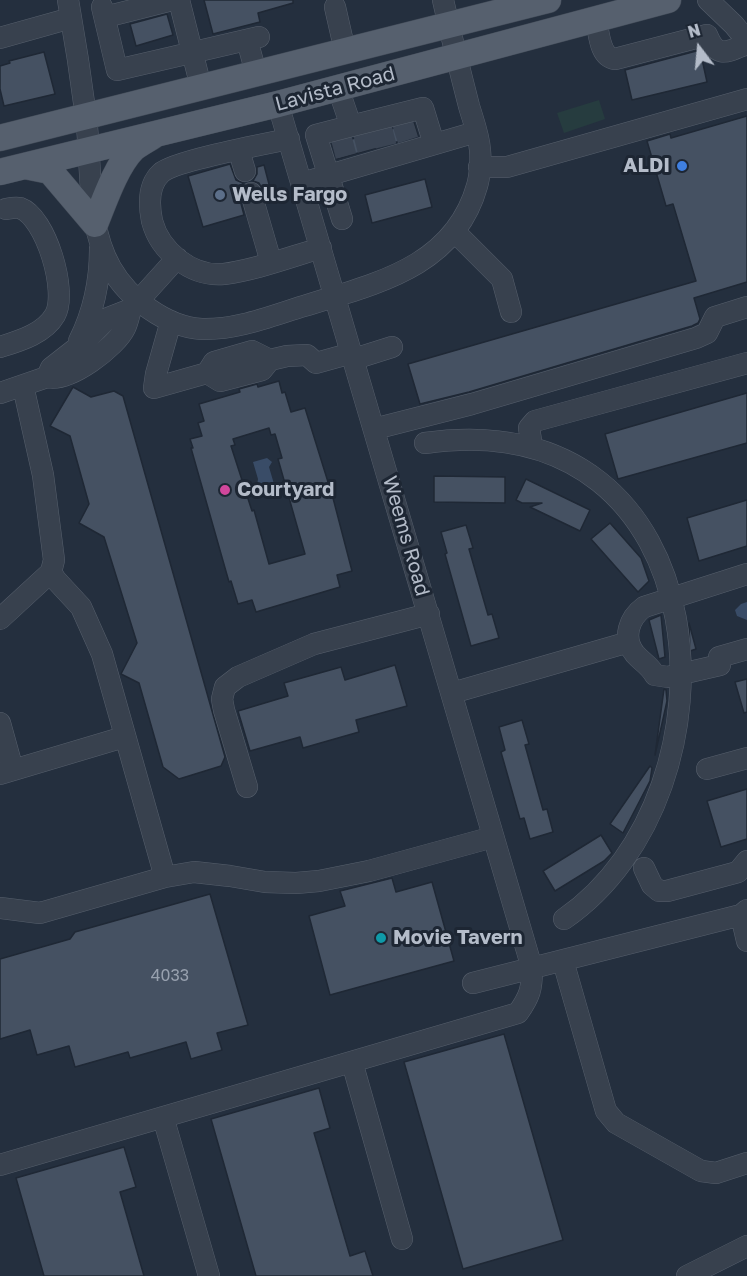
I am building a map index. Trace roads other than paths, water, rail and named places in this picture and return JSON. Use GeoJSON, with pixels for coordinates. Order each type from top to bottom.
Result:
{"type":"FeatureCollection","features":[{"type":"Feature","properties":{"kind":"main road","name":"Lavista Road"},"geometry":{"type":"LineString","coordinates":[[0,138],[548,0]]}},
{"type":"Feature","properties":{"kind":"main road","name":"Lavista Road"},"geometry":{"type":"LineString","coordinates":[[0,172],[278,104],[668,0]]}},
{"type":"Feature","properties":{"kind":"main road"},"geometry":{"type":"LineString","coordinates":[[97,234],[115,178],[133,150],[157,134]]}},
{"type":"Feature","properties":{"kind":"main road"},"geometry":{"type":"LineString","coordinates":[[25,166],[50,171],[97,234]]}},
{"type":"Feature","properties":{"kind":"street"},"geometry":{"type":"LineString","coordinates":[[0,38],[70,11],[172,0]]}},
{"type":"Feature","properties":{"kind":"street"},"geometry":{"type":"LineString","coordinates":[[179,0],[201,87]]}},
{"type":"Feature","properties":{"kind":"street"},"geometry":{"type":"LineString","coordinates":[[97,234],[112,270],[135,305],[171,321],[201,329],[249,323],[336,297],[390,278],[420,263],[447,241],[469,210],[478,183],[480,151],[443,0]]}},
{"type":"Feature","properties":{"kind":"street"},"geometry":{"type":"LineString","coordinates":[[596,19],[604,52],[610,58],[615,59],[707,35],[712,46],[721,52],[747,43],[708,0]]}},
{"type":"Feature","properties":{"kind":"street"},"geometry":{"type":"LineString","coordinates":[[108,8],[117,70],[253,38],[256,73]]}},
{"type":"Feature","properties":{"kind":"street"},"geometry":{"type":"LineString","coordinates":[[335,8],[345,51]]}},
{"type":"Feature","properties":{"kind":"street"},"geometry":{"type":"LineString","coordinates":[[70,11],[86,116],[100,264],[94,302],[76,349]]}},
{"type":"Feature","properties":{"kind":"street"},"geometry":{"type":"LineString","coordinates":[[339,88],[364,141]]}},
{"type":"Feature","properties":{"kind":"street"},"geometry":{"type":"LineString","coordinates":[[479,167],[507,167],[747,99]]}},
{"type":"Feature","properties":{"kind":"street","name":"Weems Road"},"geometry":{"type":"LineString","coordinates":[[278,104],[532,968]]}},
{"type":"Feature","properties":{"kind":"street"},"geometry":{"type":"LineString","coordinates":[[302,183],[327,176],[364,141],[405,131],[423,108],[434,144]]}},
{"type":"Feature","properties":{"kind":"street"},"geometry":{"type":"LineString","coordinates":[[342,219],[316,135],[364,141],[405,131],[434,144],[476,132]]}},
{"type":"Feature","properties":{"kind":"street"},"geometry":{"type":"LineString","coordinates":[[289,139],[242,161],[170,168],[161,173],[154,182],[150,197],[150,212],[154,228],[159,240],[185,265],[205,272],[222,274],[321,248]]}},
{"type":"Feature","properties":{"kind":"street"},"geometry":{"type":"LineString","coordinates":[[251,193],[271,262]]}},
{"type":"Feature","properties":{"kind":"street"},"geometry":{"type":"LineString","coordinates":[[0,347],[33,334],[47,325],[55,315],[58,305],[57,275],[49,247],[38,224],[27,211],[18,207],[6,208]]}},
{"type":"Feature","properties":{"kind":"street"},"geometry":{"type":"LineString","coordinates":[[454,231],[502,279],[511,312]]}},
{"type":"Feature","properties":{"kind":"street"},"geometry":{"type":"LineString","coordinates":[[0,393],[47,377],[55,379],[70,375],[85,366],[125,330],[135,305],[177,258]]}},
{"type":"Feature","properties":{"kind":"street"},"geometry":{"type":"LineString","coordinates":[[47,377],[51,368],[76,349],[108,318],[135,305]]}},
{"type":"Feature","properties":{"kind":"street"},"geometry":{"type":"LineString","coordinates":[[374,429],[472,404],[696,338],[707,333],[715,317],[747,307]]}},
{"type":"Feature","properties":{"kind":"street"},"geometry":{"type":"LineString","coordinates":[[171,321],[154,388],[207,373],[220,381],[262,370],[270,360],[301,354],[307,355],[316,363],[392,347]]}},
{"type":"Feature","properties":{"kind":"street"},"geometry":{"type":"LineString","coordinates":[[532,446],[530,429],[535,421],[747,363]]}},
{"type":"Feature","properties":{"kind":"street"},"geometry":{"type":"LineString","coordinates":[[0,619],[51,572],[54,560],[43,475],[23,387]]}},
{"type":"Feature","properties":{"kind":"street"},"geometry":{"type":"LineString","coordinates":[[425,443],[472,438],[496,440],[532,446],[565,456],[607,478],[644,507],[668,534]]}},
{"type":"Feature","properties":{"kind":"street"},"geometry":{"type":"LineString","coordinates":[[51,572],[81,607],[102,654],[165,877]]}},
{"type":"Feature","properties":{"kind":"street"},"geometry":{"type":"LineString","coordinates":[[747,574],[652,604],[637,612],[629,626],[629,642],[637,656],[649,665],[655,675],[668,677],[719,653],[747,649]]}},
{"type":"Feature","properties":{"kind":"street"},"geometry":{"type":"LineString","coordinates":[[247,787],[224,710],[222,699],[225,687],[237,676],[314,644],[429,614]]}},
{"type":"Feature","properties":{"kind":"street"},"geometry":{"type":"LineString","coordinates":[[452,693],[629,642]]}},
{"type":"Feature","properties":{"kind":"street"},"geometry":{"type":"LineString","coordinates":[[719,653],[721,688]]}},
{"type":"Feature","properties":{"kind":"street"},"geometry":{"type":"LineString","coordinates":[[0,723],[6,772],[124,738]]}},
{"type":"Feature","properties":{"kind":"street"},"geometry":{"type":"LineString","coordinates":[[699,791],[714,746]]}},
{"type":"Feature","properties":{"kind":"street"},"geometry":{"type":"LineString","coordinates":[[707,769],[747,758]]}},
{"type":"Feature","properties":{"kind":"street"},"geometry":{"type":"LineString","coordinates":[[0,908],[40,913],[165,877],[194,873],[265,882],[319,881],[369,871],[493,837]]}},
{"type":"Feature","properties":{"kind":"street"},"geometry":{"type":"LineString","coordinates":[[564,919],[606,897],[644,868],[660,851]]}},
{"type":"Feature","properties":{"kind":"street"},"geometry":{"type":"LineString","coordinates":[[644,868],[652,885],[659,891],[667,891],[738,872],[747,861]]}},
{"type":"Feature","properties":{"kind":"street"},"geometry":{"type":"LineString","coordinates":[[473,983],[744,913],[747,941]]}},
{"type":"Feature","properties":{"kind":"street"},"geometry":{"type":"LineString","coordinates":[[563,961],[606,1111],[616,1124],[701,1171],[716,1173],[747,1163]]}},
{"type":"Feature","properties":{"kind":"street"},"geometry":{"type":"LineString","coordinates":[[0,1165],[518,1013],[529,998],[532,968]]}},
{"type":"Feature","properties":{"kind":"street"},"geometry":{"type":"LineString","coordinates":[[352,1062],[402,1239]]}},
{"type":"Feature","properties":{"kind":"street"},"geometry":{"type":"LineString","coordinates":[[163,1117],[208,1276]]}},
{"type":"Feature","properties":{"kind":"street"},"geometry":{"type":"LineString","coordinates":[[687,1276],[747,1246]]}},
{"type":"Feature","properties":{"kind":"water"},"geometry":{"type":"Polygon","coordinates":[[[267,458],[272,462],[269,467],[274,484],[261,488],[257,486],[258,479],[253,462],[267,458]]]}},
{"type":"Feature","properties":{"kind":"water"},"geometry":{"type":"Polygon","coordinates":[[[747,602],[747,620],[737,616],[735,610],[747,602]]]}},
{"type":"Feature","properties":{"kind":"tunnel"},"geometry":{"type":"LineString","coordinates":[[402,121],[408,140]]}},
{"type":"Feature","properties":{"kind":"tunnel"},"geometry":{"type":"LineString","coordinates":[[381,126],[386,146]]}},
{"type":"Feature","properties":{"kind":"tunnel"},"geometry":{"type":"LineString","coordinates":[[363,131],[368,150]]}},
{"type":"Feature","properties":{"kind":"tunnel"},"geometry":{"type":"LineString","coordinates":[[341,137],[346,156]]}},
{"type":"Feature","properties":{"kind":"place","name":"ALDI"},"geometry":{"type":"Point","coordinates":[682,166]}},
{"type":"Feature","properties":{"kind":"place","name":"Wells Fargo"},"geometry":{"type":"Point","coordinates":[220,195]}},
{"type":"Feature","properties":{"kind":"place","name":"Courtyard"},"geometry":{"type":"Point","coordinates":[225,490]}},
{"type":"Feature","properties":{"kind":"place","name":"Movie Tavern"},"geometry":{"type":"Point","coordinates":[381,938]}}]}
